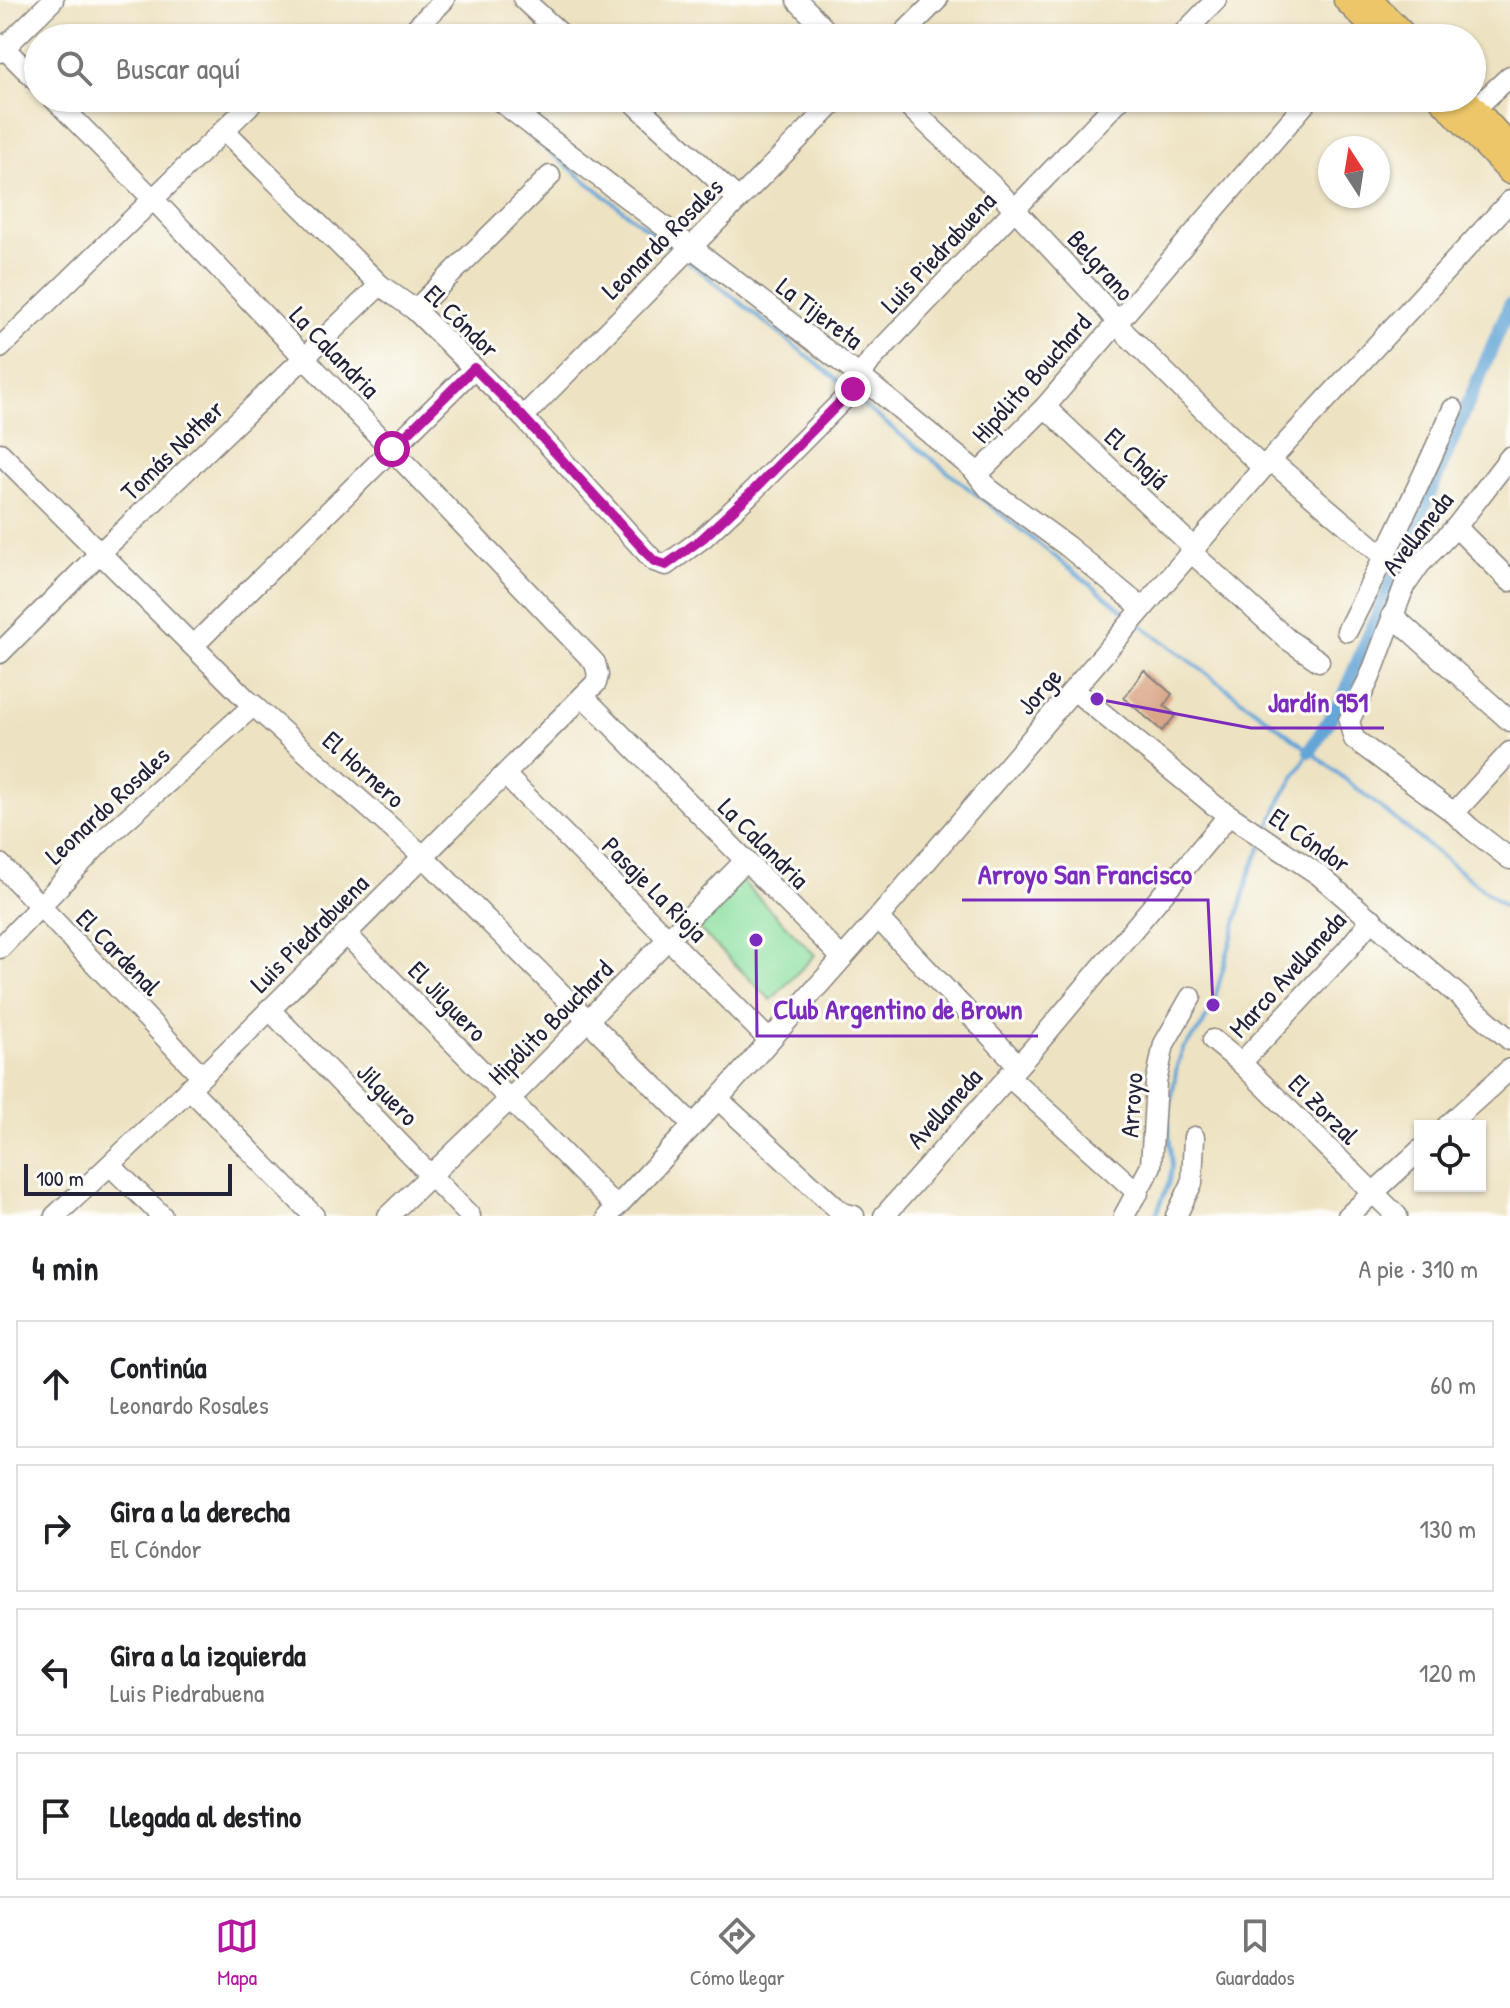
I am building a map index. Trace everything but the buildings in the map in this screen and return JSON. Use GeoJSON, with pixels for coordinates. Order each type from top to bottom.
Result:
{"type":"FeatureCollection","features":[{"type":"Feature","properties":{"kind":"main road"},"geometry":{"type":"LineString","coordinates":[[1346,0],[1364,24]]}},
{"type":"Feature","properties":{"kind":"main road"},"geometry":{"type":"LineString","coordinates":[[1370,0],[1393,24]]}},
{"type":"Feature","properties":{"kind":"main road"},"geometry":{"type":"LineString","coordinates":[[1469,112],[1510,172]]}},
{"type":"Feature","properties":{"kind":"main road"},"geometry":{"type":"LineString","coordinates":[[1470,112],[1510,147]]}},
{"type":"Feature","properties":{"kind":"street"},"geometry":{"type":"LineString","coordinates":[[27,24],[53,0]]}},
{"type":"Feature","properties":{"kind":"street"},"geometry":{"type":"LineString","coordinates":[[425,24],[444,0]]}},
{"type":"Feature","properties":{"kind":"street"},"geometry":{"type":"LineString","coordinates":[[524,0],[550,24]]}},
{"type":"Feature","properties":{"kind":"street"},"geometry":{"type":"LineString","coordinates":[[797,0],[820,24]]}},
{"type":"Feature","properties":{"kind":"street"},"geometry":{"type":"LineString","coordinates":[[913,24],[937,0]]}},
{"type":"Feature","properties":{"kind":"street"},"geometry":{"type":"LineString","coordinates":[[1193,24],[1216,0]]}},
{"type":"Feature","properties":{"kind":"street"},"geometry":{"type":"LineString","coordinates":[[24,27],[1,48],[24,69]]}},
{"type":"Feature","properties":{"kind":"street"},"geometry":{"type":"LineString","coordinates":[[1486,94],[1510,76]]}},
{"type":"Feature","properties":{"kind":"street","name":"La Calandria"},"geometry":{"type":"LineString","coordinates":[[67,112],[595,663],[598,670],[590,690],[745,861],[842,958]]}},
{"type":"Feature","properties":{"kind":"street"},"geometry":{"type":"LineString","coordinates":[[0,348],[243,112]]}},
{"type":"Feature","properties":{"kind":"street","name":"La Tijereta"},"geometry":{"type":"LineString","coordinates":[[514,112],[861,377],[978,474],[989,489],[1067,546],[1136,615]]}},
{"type":"Feature","properties":{"kind":"street"},"geometry":{"type":"LineString","coordinates":[[644,112],[738,199]]}},
{"type":"Feature","properties":{"kind":"street","name":"Leonardo Rosales"},"geometry":{"type":"LineString","coordinates":[[523,417],[825,112]]}},
{"type":"Feature","properties":{"kind":"street","name":"Belgrano"},"geometry":{"type":"LineString","coordinates":[[914,112],[1014,209],[1126,334],[1266,464],[1384,553]]}},
{"type":"Feature","properties":{"kind":"street","name":"Luis Piedrabuena"},"geometry":{"type":"LineString","coordinates":[[654,561],[659,565],[673,561],[750,494],[846,397],[871,360],[1108,112]]}},
{"type":"Feature","properties":{"kind":"street","name":"Hipólito Bouchard"},"geometry":{"type":"LineString","coordinates":[[978,474],[1045,407],[1298,112]]}},
{"type":"Feature","properties":{"kind":"street","name":"El Cóndor"},"geometry":{"type":"LineString","coordinates":[[224,130],[380,285],[415,310],[523,417],[654,561]]}},
{"type":"Feature","properties":{"kind":"street"},"geometry":{"type":"LineString","coordinates":[[415,310],[550,176]]}},
{"type":"Feature","properties":{"kind":"street","name":"Jorge"},"geometry":{"type":"LineString","coordinates":[[612,1212],[718,1099],[878,918],[1266,464],[1510,201]]}},
{"type":"Feature","properties":{"kind":"street","name":"Tomás Nother"},"geometry":{"type":"LineString","coordinates":[[0,653],[380,285]]}},
{"type":"Feature","properties":{"kind":"street"},"geometry":{"type":"LineString","coordinates":[[193,646],[474,368]]}},
{"type":"Feature","properties":{"kind":"street","name":"El Chajá"},"geometry":{"type":"LineString","coordinates":[[1045,407],[1287,639],[1319,661]]}},
{"type":"Feature","properties":{"kind":"street"},"geometry":{"type":"LineString","coordinates":[[1347,631],[1384,553],[1407,514],[1453,409]]}},
{"type":"Feature","properties":{"kind":"street","name":"El Hornero"},"geometry":{"type":"LineString","coordinates":[[0,453],[254,705],[422,855],[692,1124]]}},
{"type":"Feature","properties":{"kind":"street","name":"Avellaneda"},"geometry":{"type":"LineString","coordinates":[[1454,813],[1354,739],[1349,721],[1410,576],[1456,527],[1510,457]]}},
{"type":"Feature","properties":{"kind":"street"},"geometry":{"type":"LineString","coordinates":[[1456,527],[1510,581]]}},
{"type":"Feature","properties":{"kind":"street"},"geometry":{"type":"LineString","coordinates":[[1392,615],[1510,721]]}},
{"type":"Feature","properties":{"kind":"street","name":"Luis Piedrabuena"},"geometry":{"type":"LineString","coordinates":[[55,1216],[195,1082],[590,690]]}},
{"type":"Feature","properties":{"kind":"street","name":"El Cóndor"},"geometry":{"type":"LineString","coordinates":[[1074,690],[1236,820],[1288,853],[1372,919],[1510,1040]]}},
{"type":"Feature","properties":{"kind":"street","name":"Leonardo Rosales"},"geometry":{"type":"LineString","coordinates":[[0,948],[102,841],[254,705]]}},
{"type":"Feature","properties":{"kind":"street"},"geometry":{"type":"LineString","coordinates":[[1510,752],[1454,813],[1510,859]]}},
{"type":"Feature","properties":{"kind":"street","name":"Pasaje La Rioja"},"geometry":{"type":"LineString","coordinates":[[505,775],[768,1039]]}},
{"type":"Feature","properties":{"kind":"street","name":"Avellaneda"},"geometry":{"type":"LineString","coordinates":[[884,1216],[1236,820]]}},
{"type":"Feature","properties":{"kind":"street","name":"Hipólito Bouchard"},"geometry":{"type":"LineString","coordinates":[[388,1216],[670,940],[745,861]]}},
{"type":"Feature","properties":{"kind":"street","name":"El Cardenal"},"geometry":{"type":"LineString","coordinates":[[0,864],[314,1216]]}},
{"type":"Feature","properties":{"kind":"street"},"geometry":{"type":"LineString","coordinates":[[878,918],[1013,1070],[1138,1193]]}},
{"type":"Feature","properties":{"kind":"street","name":"Marco Avellaneda"},"geometry":{"type":"LineString","coordinates":[[1241,1063],[1372,919]]}},
{"type":"Feature","properties":{"kind":"street","name":"El Jilguero"},"geometry":{"type":"LineString","coordinates":[[345,933],[612,1212]]}},
{"type":"Feature","properties":{"kind":"street","name":"Arroyo"},"geometry":{"type":"LineString","coordinates":[[1124,1216],[1148,1176],[1154,1154],[1156,1083],[1164,1044],[1191,997]]}},
{"type":"Feature","properties":{"kind":"street","name":"Jilguero"},"geometry":{"type":"LineString","coordinates":[[269,1009],[470,1216]]}},
{"type":"Feature","properties":{"kind":"street","name":"El Zorzal"},"geometry":{"type":"LineString","coordinates":[[1213,1040],[1241,1063],[1397,1216]]}},
{"type":"Feature","properties":{"kind":"street"},"geometry":{"type":"LineString","coordinates":[[1454,1120],[1510,1069]]}},
{"type":"Feature","properties":{"kind":"street"},"geometry":{"type":"LineString","coordinates":[[718,1099],[842,1213],[854,1216]]}},
{"type":"Feature","properties":{"kind":"street"},"geometry":{"type":"LineString","coordinates":[[1176,1216],[1192,1183],[1194,1137]]}},
{"type":"Feature","properties":{"kind":"street"},"geometry":{"type":"LineString","coordinates":[[1348,1216],[1414,1155]]}},
{"type":"Feature","properties":{"kind":"street"},"geometry":{"type":"LineString","coordinates":[[110,1165],[162,1216]]}},
{"type":"Feature","properties":{"kind":"green space"},"geometry":{"type":"Polygon","coordinates":[[[742,881],[815,955],[771,1000],[696,926],[742,881]]]}},
{"type":"Feature","properties":{"kind":"waterway"},"geometry":{"type":"LineString","coordinates":[[524,132],[671,248]]}},
{"type":"Feature","properties":{"kind":"waterway"},"geometry":{"type":"LineString","coordinates":[[689,262],[840,382]]}},
{"type":"Feature","properties":{"kind":"waterway"},"geometry":{"type":"LineString","coordinates":[[1310,751],[1341,701],[1510,305]]}},
{"type":"Feature","properties":{"kind":"waterway"},"geometry":{"type":"LineString","coordinates":[[863,405],[1129,615]]}},
{"type":"Feature","properties":{"kind":"waterway"},"geometry":{"type":"LineString","coordinates":[[1139,623],[1310,751],[1510,911]]}},
{"type":"Feature","properties":{"kind":"waterway"},"geometry":{"type":"LineString","coordinates":[[1267,833],[1281,799],[1310,751]]}},
{"type":"Feature","properties":{"kind":"waterway"},"geometry":{"type":"LineString","coordinates":[[1155,1216],[1172,1167],[1168,1119],[1177,1066],[1183,1049],[1202,1026],[1213,1005],[1250,872],[1262,845]]}},
{"type":"Feature","properties":{"kind":"place","name":"Jardín 951"},"geometry":{"type":"Point","coordinates":[1097,699]}},
{"type":"Feature","properties":{"kind":"place","name":"Club Argentino de Brown"},"geometry":{"type":"Point","coordinates":[756,940]}},
{"type":"Feature","properties":{"kind":"place","name":"Arroyo San Francisco"},"geometry":{"type":"Point","coordinates":[1213,1005]}},
{"type":"Feature","properties":{"kind":"route"},"geometry":{"type":"LineString","coordinates":[[392,449],[474,368],[523,417],[654,561],[666,565],[703,538],[750,494],[853,389]]}}]}
